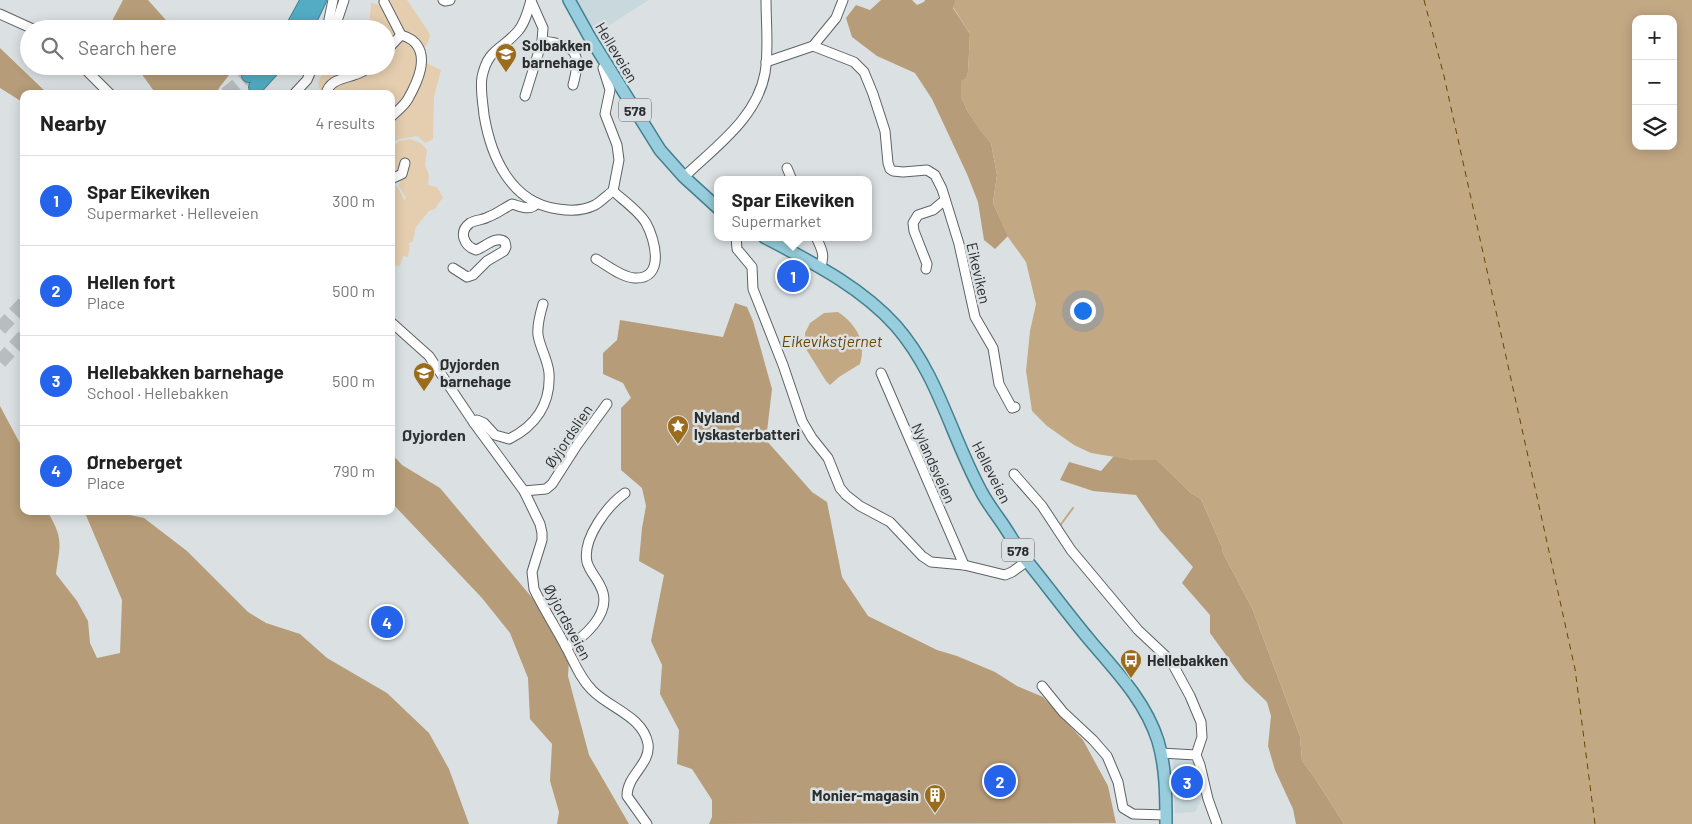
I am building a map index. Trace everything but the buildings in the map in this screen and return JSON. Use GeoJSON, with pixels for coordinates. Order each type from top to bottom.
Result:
{"type":"FeatureCollection","features":[{"type":"Feature","properties":{"kind":"highway"},"geometry":{"type":"LineString","coordinates":[[297,20],[308,0]]}},
{"type":"Feature","properties":{"kind":"highway"},"geometry":{"type":"LineString","coordinates":[[309,20],[319,0]]}},
{"type":"Feature","properties":{"kind":"highway"},"geometry":{"type":"LineString","coordinates":[[256,87],[267,75]]}},
{"type":"Feature","properties":{"kind":"main road","name":"Helleveien"},"geometry":{"type":"LineString","coordinates":[[569,0],[606,64],[660,150],[684,177],[714,204]]}},
{"type":"Feature","properties":{"kind":"main road","name":"Helleveien"},"geometry":{"type":"LineString","coordinates":[[771,241],[820,267],[869,300],[906,338],[936,390],[981,491],[1027,561],[1132,689],[1146,713],[1158,741],[1164,766],[1166,820]]}},
{"type":"Feature","properties":{"kind":"street"},"geometry":{"type":"LineString","coordinates":[[329,20],[333,0]]}},
{"type":"Feature","properties":{"kind":"street"},"geometry":{"type":"LineString","coordinates":[[337,20],[344,0]]}},
{"type":"Feature","properties":{"kind":"street"},"geometry":{"type":"LineString","coordinates":[[442,0],[445,2],[450,0]]}},
{"type":"Feature","properties":{"kind":"street"},"geometry":{"type":"LineString","coordinates":[[684,177],[738,124],[754,105],[761,90],[766,62],[766,0]]}},
{"type":"Feature","properties":{"kind":"street"},"geometry":{"type":"LineString","coordinates":[[766,62],[812,46],[836,18],[843,0]]}},
{"type":"Feature","properties":{"kind":"street"},"geometry":{"type":"LineString","coordinates":[[531,1],[523,24],[517,32],[490,55],[482,78],[481,89],[486,128],[494,156],[514,187],[537,203],[554,209],[568,211],[583,210],[596,205],[612,191],[619,160],[617,145],[605,114],[610,90],[603,72],[606,64]]}},
{"type":"Feature","properties":{"kind":"street"},"geometry":{"type":"LineString","coordinates":[[525,96],[542,41],[543,28],[531,1]]}},
{"type":"Feature","properties":{"kind":"street"},"geometry":{"type":"LineString","coordinates":[[384,2],[394,20]]}},
{"type":"Feature","properties":{"kind":"street"},"geometry":{"type":"LineString","coordinates":[[0,14],[20,23]]}},
{"type":"Feature","properties":{"kind":"street"},"geometry":{"type":"LineString","coordinates":[[395,22],[402,35],[413,41],[421,52],[421,66],[418,78],[407,101],[395,113]]}},
{"type":"Feature","properties":{"kind":"street"},"geometry":{"type":"LineString","coordinates":[[395,42],[402,35]]}},
{"type":"Feature","properties":{"kind":"street"},"geometry":{"type":"LineString","coordinates":[[542,41],[568,47],[573,52],[578,62],[573,85]]}},
{"type":"Feature","properties":{"kind":"street","name":"Eikeviken"},"geometry":{"type":"LineString","coordinates":[[812,46],[860,66],[873,94],[885,131],[886,155],[889,168],[893,171],[923,170],[931,172],[939,183],[959,244],[975,317],[993,348],[999,384],[1012,408],[1015,407]]}},
{"type":"Feature","properties":{"kind":"street"},"geometry":{"type":"LineString","coordinates":[[91,75],[106,90]]}},
{"type":"Feature","properties":{"kind":"street"},"geometry":{"type":"LineString","coordinates":[[298,90],[309,75]]}},
{"type":"Feature","properties":{"kind":"street"},"geometry":{"type":"LineString","coordinates":[[327,90],[336,80],[356,75]]}},
{"type":"Feature","properties":{"kind":"street"},"geometry":{"type":"LineString","coordinates":[[395,177],[402,174],[405,163]]}},
{"type":"Feature","properties":{"kind":"street"},"geometry":{"type":"LineString","coordinates":[[787,168],[790,176]]}},
{"type":"Feature","properties":{"kind":"street"},"geometry":{"type":"LineString","coordinates":[[596,259],[624,275],[634,278],[650,273],[655,266],[654,239],[645,221],[612,191]]}},
{"type":"Feature","properties":{"kind":"street"},"geometry":{"type":"LineString","coordinates":[[926,269],[927,264],[914,231],[913,222],[918,215],[934,210],[945,200]]}},
{"type":"Feature","properties":{"kind":"street"},"geometry":{"type":"LineString","coordinates":[[452,268],[467,277],[473,275],[487,261],[504,251],[506,247],[502,239],[498,239],[476,250],[470,248],[465,244],[464,235],[466,228],[471,222],[488,218],[512,204],[531,208],[537,203]]}},
{"type":"Feature","properties":{"kind":"street"},"geometry":{"type":"LineString","coordinates":[[736,241],[737,250],[752,267],[753,289],[784,365],[802,421],[812,438],[828,458],[842,492],[860,506],[890,522],[926,559],[936,563],[964,565],[1005,575],[1027,561]]}},
{"type":"Feature","properties":{"kind":"street"},"geometry":{"type":"LineString","coordinates":[[818,241],[824,260],[820,267]]}},
{"type":"Feature","properties":{"kind":"street"},"geometry":{"type":"LineString","coordinates":[[474,423],[477,420],[484,423],[495,435],[508,438],[521,432],[534,422],[546,398],[549,372],[538,336],[543,304]]}},
{"type":"Feature","properties":{"kind":"street","name":"Øyjordsveien"},"geometry":{"type":"LineString","coordinates":[[395,326],[429,356],[474,423],[524,491],[540,524],[542,533],[542,540],[532,572],[534,589],[581,675],[592,690],[629,717],[644,732],[647,743],[647,756],[630,780],[627,796],[647,824]]}},
{"type":"Feature","properties":{"kind":"street"},"geometry":{"type":"LineString","coordinates":[[993,348],[990,351],[993,377],[1003,402]]}},
{"type":"Feature","properties":{"kind":"street","name":"Nylandsveien"},"geometry":{"type":"LineString","coordinates":[[880,373],[964,565]]}},
{"type":"Feature","properties":{"kind":"street","name":"Øyjordslien"},"geometry":{"type":"LineString","coordinates":[[524,491],[546,489],[552,484],[607,404]]}},
{"type":"Feature","properties":{"kind":"street"},"geometry":{"type":"LineString","coordinates":[[1014,474],[1042,506],[1072,550],[1138,630],[1171,661],[1190,696],[1201,722],[1202,737],[1196,755],[1217,824]]}},
{"type":"Feature","properties":{"kind":"street"},"geometry":{"type":"LineString","coordinates":[[566,647],[586,633],[601,612],[604,604],[603,593],[588,565],[587,543],[614,500],[624,494]]}},
{"type":"Feature","properties":{"kind":"street","name":"Helleveien"},"geometry":{"type":"LineString","coordinates":[[1042,686],[1063,712],[1107,756],[1118,782],[1124,808],[1132,814],[1166,820]]}},
{"type":"Feature","properties":{"kind":"street"},"geometry":{"type":"LineString","coordinates":[[1161,753],[1196,755]]}},
{"type":"Feature","properties":{"kind":"shaded area"},"geometry":{"type":"Polygon","coordinates":[[[123,0],[148,0],[166,20],[113,20],[123,0]]]}},
{"type":"Feature","properties":{"kind":"shaded area"},"geometry":{"type":"Polygon","coordinates":[[[378,0],[407,0],[430,34],[424,49],[422,50],[397,23],[387,7],[378,3],[378,0]]]}},
{"type":"Feature","properties":{"kind":"shaded area"},"geometry":{"type":"Polygon","coordinates":[[[574,0],[649,0],[595,34],[574,0]]]}},
{"type":"Feature","properties":{"kind":"shaded area"},"geometry":{"type":"Polygon","coordinates":[[[881,0],[912,0],[917,5],[925,0],[956,0],[953,8],[970,34],[968,72],[961,97],[980,130],[991,143],[997,175],[993,203],[1008,236],[995,249],[984,240],[978,202],[967,174],[932,99],[915,73],[877,56],[852,37],[846,18],[856,5],[870,10],[881,0]]]}},
{"type":"Feature","properties":{"kind":"shaded area"},"geometry":{"type":"Polygon","coordinates":[[[371,3],[383,6],[390,20],[370,20],[371,3]]]}},
{"type":"Feature","properties":{"kind":"shaded area"},"geometry":{"type":"Polygon","coordinates":[[[402,40],[413,44],[418,52],[418,62],[410,86],[395,108],[395,90],[332,90],[336,85],[358,75],[395,75],[395,46],[402,40]]]}},
{"type":"Feature","properties":{"kind":"shaded area"},"geometry":{"type":"Polygon","coordinates":[[[0,48],[20,67],[20,75],[28,75],[44,90],[20,90],[20,100],[0,88],[0,48]]]}},
{"type":"Feature","properties":{"kind":"shaded area"},"geometry":{"type":"Polygon","coordinates":[[[424,62],[441,70],[434,97],[433,139],[425,143],[418,136],[399,139],[395,142],[395,113],[424,62]]]}},
{"type":"Feature","properties":{"kind":"shaded area"},"geometry":{"type":"Polygon","coordinates":[[[142,75],[229,75],[218,90],[153,90],[142,75]]]}},
{"type":"Feature","properties":{"kind":"shaded area"},"geometry":{"type":"Polygon","coordinates":[[[322,75],[345,75],[333,80],[326,90],[320,90],[318,83],[322,75]]]}},
{"type":"Feature","properties":{"kind":"shaded area"},"geometry":{"type":"Polygon","coordinates":[[[410,139],[421,143],[427,150],[425,165],[429,175],[428,185],[437,187],[443,197],[435,209],[429,211],[416,227],[413,241],[408,244],[410,245],[408,257],[403,256],[400,266],[395,265],[395,185],[404,200],[406,198],[399,186],[401,179],[400,171],[395,174],[395,145],[399,141],[410,139]]]}},
{"type":"Feature","properties":{"kind":"shaded area"},"geometry":{"type":"Polygon","coordinates":[[[735,303],[747,307],[753,321],[772,389],[766,440],[812,492],[827,502],[842,577],[868,616],[937,650],[995,672],[1017,686],[1043,697],[1083,740],[1108,786],[1116,823],[709,824],[712,817],[712,800],[692,769],[677,764],[679,730],[660,694],[662,665],[651,641],[664,575],[639,561],[646,506],[642,488],[621,470],[621,408],[631,398],[623,383],[603,374],[603,353],[617,340],[620,320],[723,337],[735,303]]]}},
{"type":"Feature","properties":{"kind":"shaded area"},"geometry":{"type":"Polygon","coordinates":[[[0,406],[20,444],[20,515],[49,515],[56,528],[59,555],[56,574],[77,601],[88,621],[90,643],[97,658],[120,653],[122,600],[86,515],[130,515],[144,518],[187,551],[248,612],[266,623],[300,634],[327,658],[387,693],[429,733],[449,769],[469,824],[0,824],[0,406]]]}},
{"type":"Feature","properties":{"kind":"shaded area"},"geometry":{"type":"Polygon","coordinates":[[[1114,456],[1133,460],[1157,460],[1191,493],[1201,499],[1223,553],[1252,608],[1300,736],[1302,761],[1344,824],[1296,824],[1293,809],[1275,770],[1268,746],[1271,716],[1267,702],[1244,680],[1210,633],[1210,615],[1182,583],[1193,567],[1160,530],[1136,495],[1093,491],[1060,480],[1069,462],[1101,471],[1114,456]]]}},
{"type":"Feature","properties":{"kind":"shaded area"},"geometry":{"type":"Polygon","coordinates":[[[395,457],[402,465],[440,488],[534,600],[569,660],[568,676],[589,755],[629,824],[557,824],[559,812],[550,781],[552,744],[530,719],[528,678],[510,633],[482,598],[395,506],[395,457]]]}},
{"type":"Feature","properties":{"kind":"shaded area"},"geometry":{"type":"Polygon","coordinates":[[[1186,758],[1195,763],[1203,796],[1195,812],[1175,813],[1173,761],[1186,758]]]}},
{"type":"Feature","properties":{"kind":"water"},"geometry":{"type":"Polygon","coordinates":[[[956,0],[1692,0],[1692,824],[1344,824],[1302,761],[1300,736],[1252,608],[1223,553],[1201,499],[1191,493],[1157,460],[1133,460],[1091,453],[1074,445],[1047,426],[1032,411],[1026,371],[1030,331],[1036,304],[1026,262],[1008,237],[993,203],[997,175],[991,143],[980,131],[961,97],[961,81],[966,78],[968,72],[970,34],[953,7],[956,0]]]}},
{"type":"Feature","properties":{"kind":"water","name":"Eikevikstjernet"},"geometry":{"type":"Polygon","coordinates":[[[838,312],[855,328],[861,341],[862,356],[860,364],[830,385],[806,349],[805,333],[810,323],[824,313],[838,312]]]}},
{"type":"Feature","properties":{"kind":"waterway"},"geometry":{"type":"LineString","coordinates":[[1059,527],[1073,508]]}},
{"type":"Feature","properties":{"kind":"ferry route"},"geometry":{"type":"LineString","coordinates":[[1424,0],[1444,76],[1575,669],[1595,824]]}},
{"type":"Feature","properties":{"kind":"tunnel"},"geometry":{"type":"LineString","coordinates":[[231,90],[249,75]]}},
{"type":"Feature","properties":{"kind":"tunnel"},"geometry":{"type":"LineString","coordinates":[[0,329],[20,307]]}},
{"type":"Feature","properties":{"kind":"tunnel"},"geometry":{"type":"LineString","coordinates":[[0,362],[20,340]]}},
{"type":"Feature","properties":{"kind":"place","name":"Solbakken barnehage"},"geometry":{"type":"Point","coordinates":[506,73]}},
{"type":"Feature","properties":{"kind":"place","name":"Spar Eikeviken"},"geometry":{"type":"Point","coordinates":[793,276]}},
{"type":"Feature","properties":{"kind":"place","name":"Øyjorden barnehage"},"geometry":{"type":"Point","coordinates":[424,392]}},
{"type":"Feature","properties":{"kind":"place","name":"Nyland lyskasterbatteri"},"geometry":{"type":"Point","coordinates":[678,445]}},
{"type":"Feature","properties":{"kind":"place","name":"Ørneberget"},"geometry":{"type":"Point","coordinates":[387,622]}},
{"type":"Feature","properties":{"kind":"place","name":"Hellebakken"},"geometry":{"type":"Point","coordinates":[1131,679]}},
{"type":"Feature","properties":{"kind":"place","name":"Hellen fort"},"geometry":{"type":"Point","coordinates":[1000,781]}},
{"type":"Feature","properties":{"kind":"place","name":"Hellebakken barnehage"},"geometry":{"type":"Point","coordinates":[1187,782]}},
{"type":"Feature","properties":{"kind":"place","name":"Monier-magasin"},"geometry":{"type":"Point","coordinates":[935,814]}},
{"type":"Feature","properties":{"kind":"district","name":"Øyjorden"},"geometry":{"type":"Point","coordinates":[434,434]}}]}
